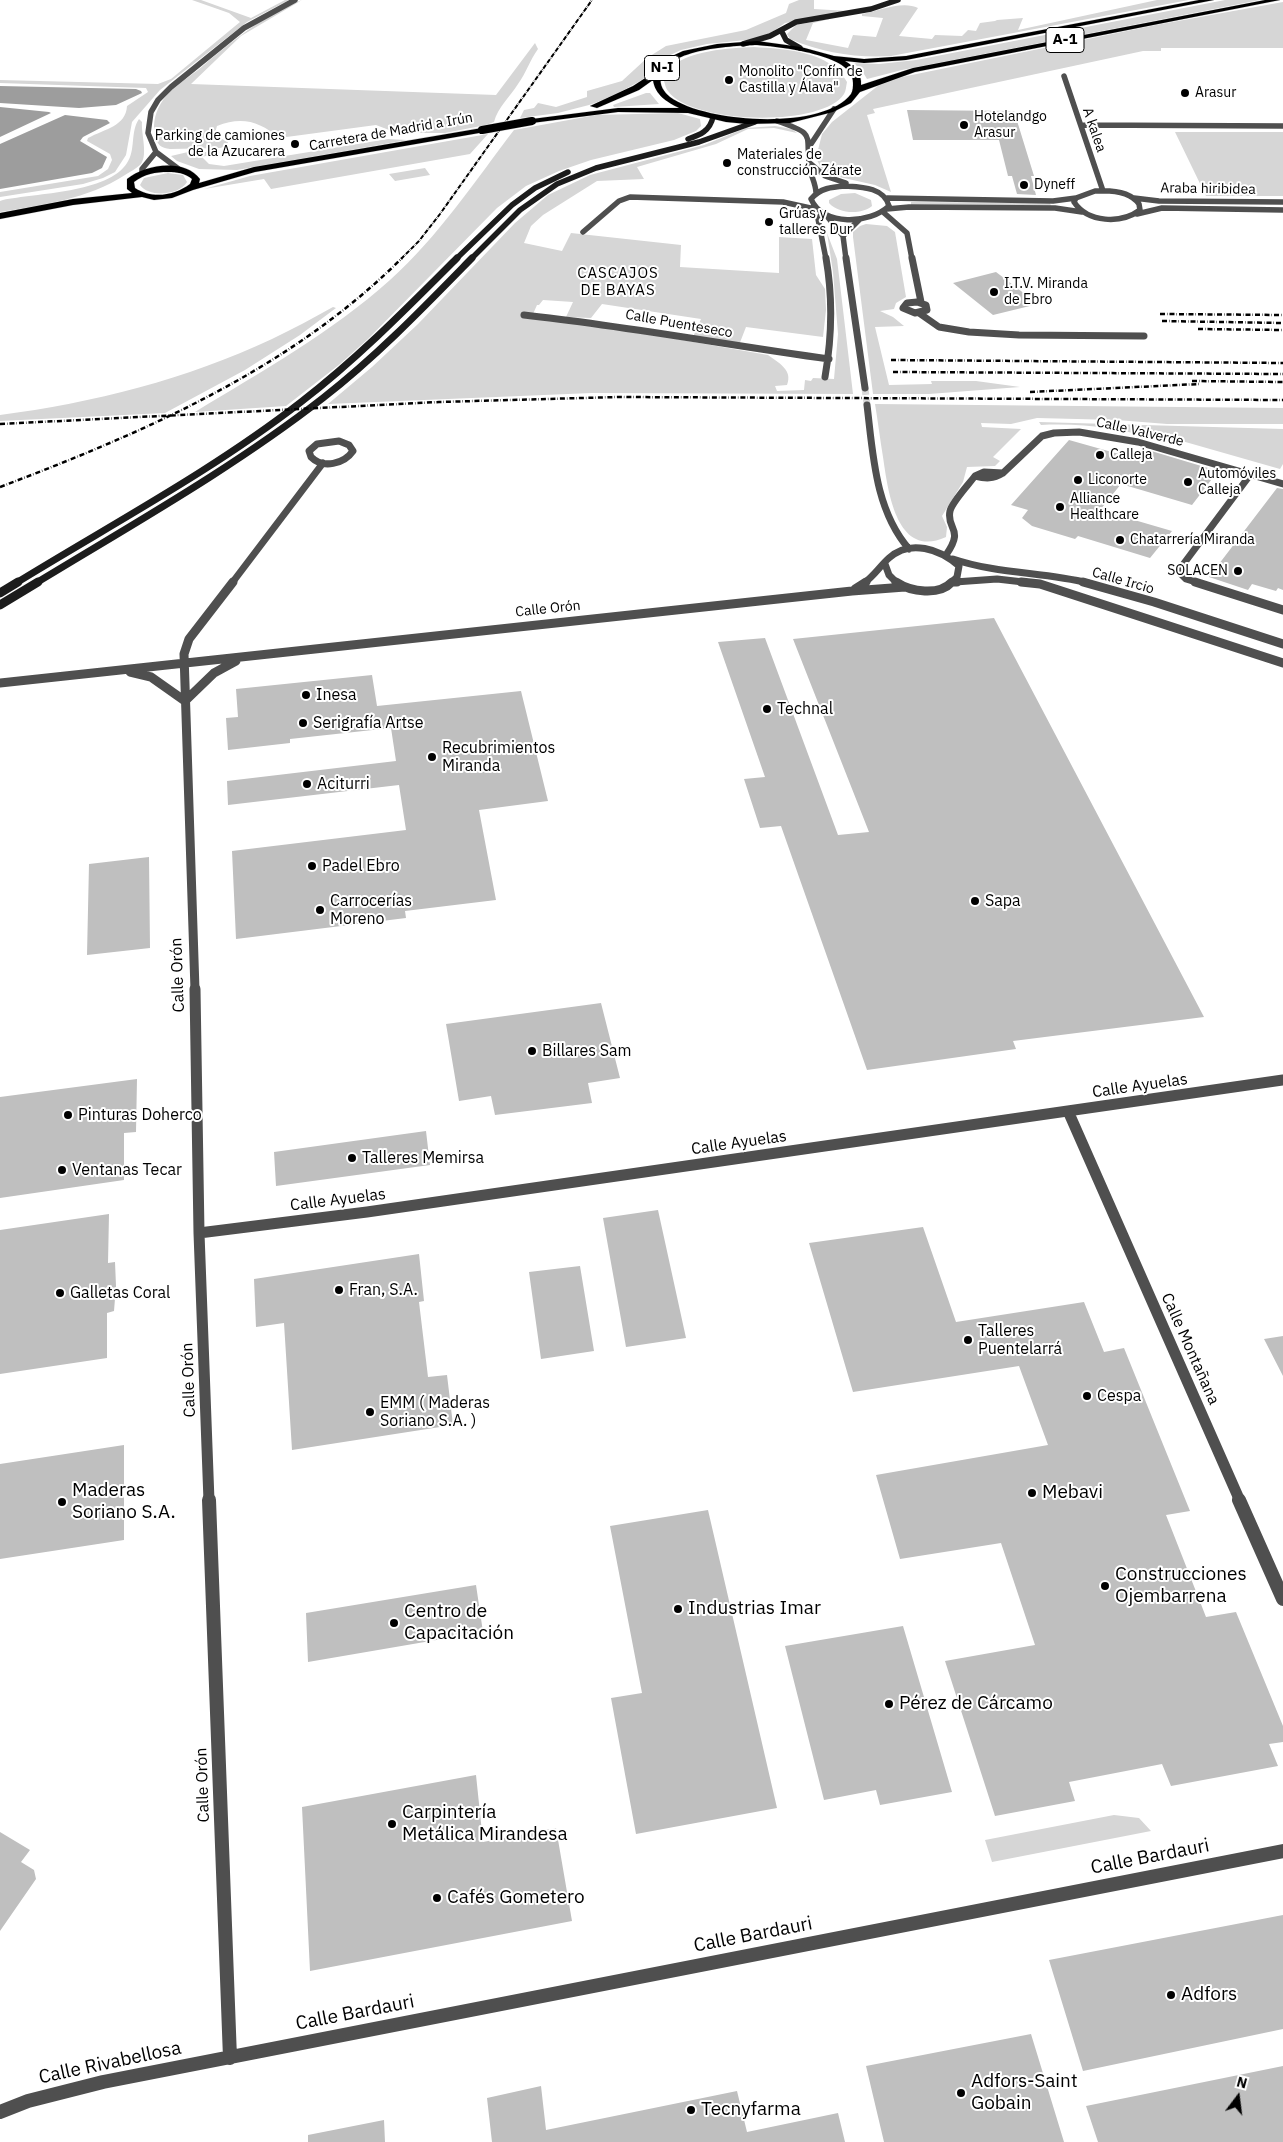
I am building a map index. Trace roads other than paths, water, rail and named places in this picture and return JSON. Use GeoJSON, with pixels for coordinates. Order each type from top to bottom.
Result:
{"type":"FeatureCollection","features":[{"type":"Feature","properties":{"kind":"highway","name":"A-1"},"geometry":{"type":"LineString","coordinates":[[832,58],[864,60],[906,58],[1210,0]]}},
{"type":"Feature","properties":{"kind":"highway","name":"A-1"},"geometry":{"type":"LineString","coordinates":[[856,90],[913,70],[1276,0]]}},
{"type":"Feature","properties":{"kind":"highway","name":"N-I"},"geometry":{"type":"LineString","coordinates":[[562,116],[613,100],[636,88],[658,73],[672,60],[695,51],[743,44],[772,44],[800,48],[832,58],[846,66],[856,76],[858,83],[852,97],[834,109],[799,119],[755,122],[713,117],[682,107],[662,94],[656,80],[658,73]]}},
{"type":"Feature","properties":{"kind":"highway","name":"N-I"},"geometry":{"type":"LineString","coordinates":[[562,116],[598,111],[644,109],[695,112]]}},
{"type":"Feature","properties":{"kind":"highway","name":"Carretera de Madrid a Irún"},"geometry":{"type":"LineString","coordinates":[[254,170],[562,116]]}},
{"type":"Feature","properties":{"kind":"highway"},"geometry":{"type":"LineString","coordinates":[[0,216],[73,202],[142,195],[159,197],[172,195],[191,188],[196,179],[184,171],[161,169],[139,174],[122,183]]}},
{"type":"Feature","properties":{"kind":"highway","name":"N-I"},"geometry":{"type":"LineString","coordinates":[[184,171],[205,173],[254,170]]}},
{"type":"Feature","properties":{"kind":"highway","name":"N-I"},"geometry":{"type":"LineString","coordinates":[[191,188],[254,170]]}},
{"type":"Feature","properties":{"kind":"highway"},"geometry":{"type":"LineString","coordinates":[[139,174],[130,181],[129,186],[133,191],[142,195]]}},
{"type":"Feature","properties":{"kind":"highway"},"geometry":{"type":"LineString","coordinates":[[73,202],[108,189]]}},
{"type":"Feature","properties":{"kind":"street"},"geometry":{"type":"LineString","coordinates":[[184,171],[156,152],[148,133],[151,112],[158,100],[171,87],[244,28],[295,0]]}},
{"type":"Feature","properties":{"kind":"street"},"geometry":{"type":"LineString","coordinates":[[743,44],[770,36],[790,24],[803,20],[871,9],[898,0]]}},
{"type":"Feature","properties":{"kind":"street"},"geometry":{"type":"LineString","coordinates":[[782,30],[786,40],[800,48]]}},
{"type":"Feature","properties":{"kind":"street","name":"A kalea"},"geometry":{"type":"LineString","coordinates":[[1064,76],[1103,191]]}},
{"type":"Feature","properties":{"kind":"street"},"geometry":{"type":"LineString","coordinates":[[811,144],[834,109]]}},
{"type":"Feature","properties":{"kind":"street"},"geometry":{"type":"LineString","coordinates":[[0,593],[196,473],[301,402],[340,372],[377,338],[502,214],[523,196],[550,180],[571,171],[696,137],[710,128],[713,117]]}},
{"type":"Feature","properties":{"kind":"street"},"geometry":{"type":"LineString","coordinates":[[777,121],[805,131],[809,136],[811,144],[810,168],[816,186],[815,194],[811,199],[815,209]]}},
{"type":"Feature","properties":{"kind":"street"},"geometry":{"type":"LineString","coordinates":[[0,605],[232,461],[321,399],[379,351],[513,216],[539,195],[563,181],[587,171],[700,142],[755,122]]}},
{"type":"Feature","properties":{"kind":"street"},"geometry":{"type":"LineString","coordinates":[[1081,125],[1283,126]]}},
{"type":"Feature","properties":{"kind":"street"},"geometry":{"type":"LineString","coordinates":[[139,174],[156,152]]}},
{"type":"Feature","properties":{"kind":"street"},"geometry":{"type":"LineString","coordinates":[[811,164],[825,176],[875,190],[887,198],[1053,200],[1076,198],[1087,192],[1103,191]]}},
{"type":"Feature","properties":{"kind":"street"},"geometry":{"type":"LineString","coordinates":[[807,197],[834,186],[857,186]]}},
{"type":"Feature","properties":{"kind":"street","name":"Araba hiribidea"},"geometry":{"type":"LineString","coordinates":[[1103,191],[1120,193],[1133,198],[1159,201],[1283,202]]}},
{"type":"Feature","properties":{"kind":"street"},"geometry":{"type":"LineString","coordinates":[[583,232],[619,201],[630,197],[783,202],[848,219],[894,221]]}},
{"type":"Feature","properties":{"kind":"street"},"geometry":{"type":"LineString","coordinates":[[887,198],[889,206],[885,211],[907,233],[920,299],[928,306],[927,310],[922,314]]}},
{"type":"Feature","properties":{"kind":"street"},"geometry":{"type":"LineString","coordinates":[[1076,198],[1074,202],[1076,207],[1082,212]]}},
{"type":"Feature","properties":{"kind":"street"},"geometry":{"type":"LineString","coordinates":[[1133,198],[1141,206],[1137,214]]}},
{"type":"Feature","properties":{"kind":"street"},"geometry":{"type":"LineString","coordinates":[[783,202],[800,199]]}},
{"type":"Feature","properties":{"kind":"street","name":"Araba hiribidea"},"geometry":{"type":"LineString","coordinates":[[862,219],[885,211],[909,207],[1055,208],[1115,219],[1162,208],[1283,210]]}},
{"type":"Feature","properties":{"kind":"street"},"geometry":{"type":"LineString","coordinates":[[824,214],[843,236],[865,388]]}},
{"type":"Feature","properties":{"kind":"street"},"geometry":{"type":"LineString","coordinates":[[824,214],[818,219],[826,257],[833,312],[829,358],[825,377]]}},
{"type":"Feature","properties":{"kind":"street"},"geometry":{"type":"LineString","coordinates":[[843,236],[851,225],[862,219]]}},
{"type":"Feature","properties":{"kind":"street"},"geometry":{"type":"LineString","coordinates":[[920,299],[905,304],[905,310],[922,314],[939,327],[969,332],[1019,335],[1144,336]]}},
{"type":"Feature","properties":{"kind":"street","name":"Calle Puenteseco"},"geometry":{"type":"LineString","coordinates":[[524,315],[600,323],[754,350],[829,358]]}},
{"type":"Feature","properties":{"kind":"street"},"geometry":{"type":"LineString","coordinates":[[867,406],[879,491],[896,533],[909,549]]}},
{"type":"Feature","properties":{"kind":"street","name":"Calle Valverde"},"geometry":{"type":"LineString","coordinates":[[950,557],[956,534],[949,515],[950,509],[975,476],[984,472],[1004,473],[1039,438],[1053,432],[1085,432],[1126,439],[1283,484]]}},
{"type":"Feature","properties":{"kind":"street"},"geometry":{"type":"LineString","coordinates":[[339,441],[345,442],[352,448],[353,451],[348,458],[336,463],[323,463],[311,458],[309,455],[309,451],[317,444],[339,441]]}},
{"type":"Feature","properties":{"kind":"street","name":"Calle Orón"},"geometry":{"type":"LineString","coordinates":[[230,2058],[199,1233],[197,1043],[183,663],[184,650],[189,639],[323,463]]}},
{"type":"Feature","properties":{"kind":"street"},"geometry":{"type":"LineString","coordinates":[[1250,475],[1182,566],[1180,573],[1186,579],[1283,610]]}},
{"type":"Feature","properties":{"kind":"street"},"geometry":{"type":"LineString","coordinates":[[909,549],[929,549],[950,557],[959,566],[960,575],[955,582],[946,588],[919,590],[905,588],[892,581],[885,572],[885,564],[889,557],[909,549]]}},
{"type":"Feature","properties":{"kind":"street","name":"Calle Ircio"},"geometry":{"type":"LineString","coordinates":[[950,557],[977,567],[1059,577],[1095,585],[1283,644]]}},
{"type":"Feature","properties":{"kind":"street","name":"Calle Orón"},"geometry":{"type":"LineString","coordinates":[[852,591],[873,578],[885,564]]}},
{"type":"Feature","properties":{"kind":"street","name":"Calle Ircio"},"geometry":{"type":"LineString","coordinates":[[955,582],[997,579],[1040,584],[1283,663]]}},
{"type":"Feature","properties":{"kind":"street","name":"Calle Orón"},"geometry":{"type":"LineString","coordinates":[[0,683],[852,591],[905,588]]}},
{"type":"Feature","properties":{"kind":"street"},"geometry":{"type":"LineString","coordinates":[[1256,654],[1273,654],[1283,658]]}},
{"type":"Feature","properties":{"kind":"street","name":"Calle Orón"},"geometry":{"type":"LineString","coordinates":[[185,702],[204,680],[216,670],[246,656]]}},
{"type":"Feature","properties":{"kind":"street","name":"Calle Orón"},"geometry":{"type":"LineString","coordinates":[[122,670],[151,677],[185,702]]}},
{"type":"Feature","properties":{"kind":"street","name":"Calle Ayuelas"},"geometry":{"type":"LineString","coordinates":[[199,1233],[367,1212],[1283,1080]]}},
{"type":"Feature","properties":{"kind":"street","name":"Calle Montañana"},"geometry":{"type":"LineString","coordinates":[[1068,1111],[1283,1599]]}},
{"type":"Feature","properties":{"kind":"street","name":"Calle Bardauri"},"geometry":{"type":"LineString","coordinates":[[230,2058],[1283,1851]]}},
{"type":"Feature","properties":{"kind":"street","name":"Calle Rivabellosa"},"geometry":{"type":"LineString","coordinates":[[0,2112],[28,2101],[104,2082],[230,2058]]}},
{"type":"Feature","properties":{"kind":"tunnel"},"geometry":{"type":"LineString","coordinates":[[865,388],[867,405]]}},
{"type":"Feature","properties":{"kind":"railway"},"geometry":{"type":"LineString","coordinates":[[402,258],[419,241],[440,214],[592,0]]}},
{"type":"Feature","properties":{"kind":"railway"},"geometry":{"type":"LineString","coordinates":[[171,415],[214,394],[264,365],[313,333],[359,297],[402,258]]}},
{"type":"Feature","properties":{"kind":"railway"},"geometry":{"type":"LineString","coordinates":[[1160,314],[1282,315]]}},
{"type":"Feature","properties":{"kind":"railway"},"geometry":{"type":"LineString","coordinates":[[1162,321],[1283,323]]}},
{"type":"Feature","properties":{"kind":"railway"},"geometry":{"type":"LineString","coordinates":[[1198,329],[1283,330]]}},
{"type":"Feature","properties":{"kind":"railway"},"geometry":{"type":"LineString","coordinates":[[891,360],[1283,363]]}},
{"type":"Feature","properties":{"kind":"railway"},"geometry":{"type":"LineString","coordinates":[[893,372],[1283,374]]}},
{"type":"Feature","properties":{"kind":"railway"},"geometry":{"type":"LineString","coordinates":[[1192,381],[1283,382]]}},
{"type":"Feature","properties":{"kind":"railway"},"geometry":{"type":"LineString","coordinates":[[1030,392],[1200,384]]}},
{"type":"Feature","properties":{"kind":"railway"},"geometry":{"type":"LineString","coordinates":[[171,415],[439,402],[618,397],[1283,400]]}},
{"type":"Feature","properties":{"kind":"railway"},"geometry":{"type":"LineString","coordinates":[[0,424],[171,415]]}},
{"type":"Feature","properties":{"kind":"railway"},"geometry":{"type":"LineString","coordinates":[[0,487],[108,444],[171,415]]}},
{"type":"Feature","properties":{"kind":"place","name":"Monolito \"Confín de Castilla y Álava\""},"geometry":{"type":"Point","coordinates":[729,80]}},
{"type":"Feature","properties":{"kind":"place","name":"Arasur"},"geometry":{"type":"Point","coordinates":[1185,93]}},
{"type":"Feature","properties":{"kind":"place","name":"Hotelandgo Arasur"},"geometry":{"type":"Point","coordinates":[964,125]}},
{"type":"Feature","properties":{"kind":"place","name":"Parking de camiones de la Azucarera"},"geometry":{"type":"Point","coordinates":[295,144]}},
{"type":"Feature","properties":{"kind":"place","name":"Materiales de construcción Zárate"},"geometry":{"type":"Point","coordinates":[727,163]}},
{"type":"Feature","properties":{"kind":"place","name":"Dyneff"},"geometry":{"type":"Point","coordinates":[1024,185]}},
{"type":"Feature","properties":{"kind":"place","name":"Grúas y talleres Dur"},"geometry":{"type":"Point","coordinates":[769,222]}},
{"type":"Feature","properties":{"kind":"place","name":"I.T.V. Miranda de Ebro"},"geometry":{"type":"Point","coordinates":[994,292]}},
{"type":"Feature","properties":{"kind":"place","name":"Calleja"},"geometry":{"type":"Point","coordinates":[1100,455]}},
{"type":"Feature","properties":{"kind":"place","name":"Liconorte"},"geometry":{"type":"Point","coordinates":[1078,480]}},
{"type":"Feature","properties":{"kind":"place","name":"Automóviles Calleja"},"geometry":{"type":"Point","coordinates":[1188,482]}},
{"type":"Feature","properties":{"kind":"place","name":"Alliance Healthcare"},"geometry":{"type":"Point","coordinates":[1060,507]}},
{"type":"Feature","properties":{"kind":"place","name":"Chatarrería Miranda"},"geometry":{"type":"Point","coordinates":[1120,540]}},
{"type":"Feature","properties":{"kind":"place","name":"SOLACEN"},"geometry":{"type":"Point","coordinates":[1238,571]}},
{"type":"Feature","properties":{"kind":"place","name":"Inesa"},"geometry":{"type":"Point","coordinates":[306,695]}},
{"type":"Feature","properties":{"kind":"place","name":"Technal"},"geometry":{"type":"Point","coordinates":[767,709]}},
{"type":"Feature","properties":{"kind":"place","name":"Serigrafía Artse"},"geometry":{"type":"Point","coordinates":[303,723]}},
{"type":"Feature","properties":{"kind":"place","name":"Recubrimientos Miranda"},"geometry":{"type":"Point","coordinates":[432,757]}},
{"type":"Feature","properties":{"kind":"place","name":"Aciturri"},"geometry":{"type":"Point","coordinates":[307,784]}},
{"type":"Feature","properties":{"kind":"place","name":"Padel Ebro"},"geometry":{"type":"Point","coordinates":[312,866]}},
{"type":"Feature","properties":{"kind":"place","name":"Sapa"},"geometry":{"type":"Point","coordinates":[975,901]}},
{"type":"Feature","properties":{"kind":"place","name":"Carrocerías Moreno"},"geometry":{"type":"Point","coordinates":[320,910]}},
{"type":"Feature","properties":{"kind":"place","name":"Billares Sam"},"geometry":{"type":"Point","coordinates":[532,1051]}},
{"type":"Feature","properties":{"kind":"place","name":"Pinturas Doherco"},"geometry":{"type":"Point","coordinates":[68,1115]}},
{"type":"Feature","properties":{"kind":"place","name":"Talleres Memirsa"},"geometry":{"type":"Point","coordinates":[352,1158]}},
{"type":"Feature","properties":{"kind":"place","name":"Ventanas Tecar"},"geometry":{"type":"Point","coordinates":[62,1170]}},
{"type":"Feature","properties":{"kind":"place","name":"Fran, S.A."},"geometry":{"type":"Point","coordinates":[339,1290]}},
{"type":"Feature","properties":{"kind":"place","name":"Galletas Coral"},"geometry":{"type":"Point","coordinates":[60,1293]}},
{"type":"Feature","properties":{"kind":"place","name":"Talleres Puentelarrá"},"geometry":{"type":"Point","coordinates":[968,1340]}},
{"type":"Feature","properties":{"kind":"place","name":"Cespa"},"geometry":{"type":"Point","coordinates":[1087,1396]}},
{"type":"Feature","properties":{"kind":"place","name":"EMM ( Maderas Soriano S.A. )"},"geometry":{"type":"Point","coordinates":[370,1412]}},
{"type":"Feature","properties":{"kind":"place","name":"Mebavi"},"geometry":{"type":"Point","coordinates":[1032,1493]}},
{"type":"Feature","properties":{"kind":"place","name":"Maderas Soriano S.A."},"geometry":{"type":"Point","coordinates":[62,1502]}},
{"type":"Feature","properties":{"kind":"place","name":"Construcciones Ojembarrena"},"geometry":{"type":"Point","coordinates":[1105,1586]}},
{"type":"Feature","properties":{"kind":"place","name":"Industrias Imar"},"geometry":{"type":"Point","coordinates":[678,1609]}},
{"type":"Feature","properties":{"kind":"place","name":"Centro de Capacitación"},"geometry":{"type":"Point","coordinates":[394,1623]}},
{"type":"Feature","properties":{"kind":"place","name":"Pérez de Cárcamo"},"geometry":{"type":"Point","coordinates":[889,1704]}},
{"type":"Feature","properties":{"kind":"place","name":"Carpintería Metálica Mirandesa"},"geometry":{"type":"Point","coordinates":[392,1824]}},
{"type":"Feature","properties":{"kind":"place","name":"Cafés Gometero"},"geometry":{"type":"Point","coordinates":[437,1898]}},
{"type":"Feature","properties":{"kind":"place","name":"Adfors"},"geometry":{"type":"Point","coordinates":[1171,1995]}},
{"type":"Feature","properties":{"kind":"place","name":"Adfors-Saint Gobain"},"geometry":{"type":"Point","coordinates":[961,2093]}},
{"type":"Feature","properties":{"kind":"place","name":"Tecnyfarma"},"geometry":{"type":"Point","coordinates":[691,2110]}},
{"type":"Feature","properties":{"kind":"district","name":"CASCAJOS DE BAYAS"},"geometry":{"type":"Point","coordinates":[618,282]}}]}
